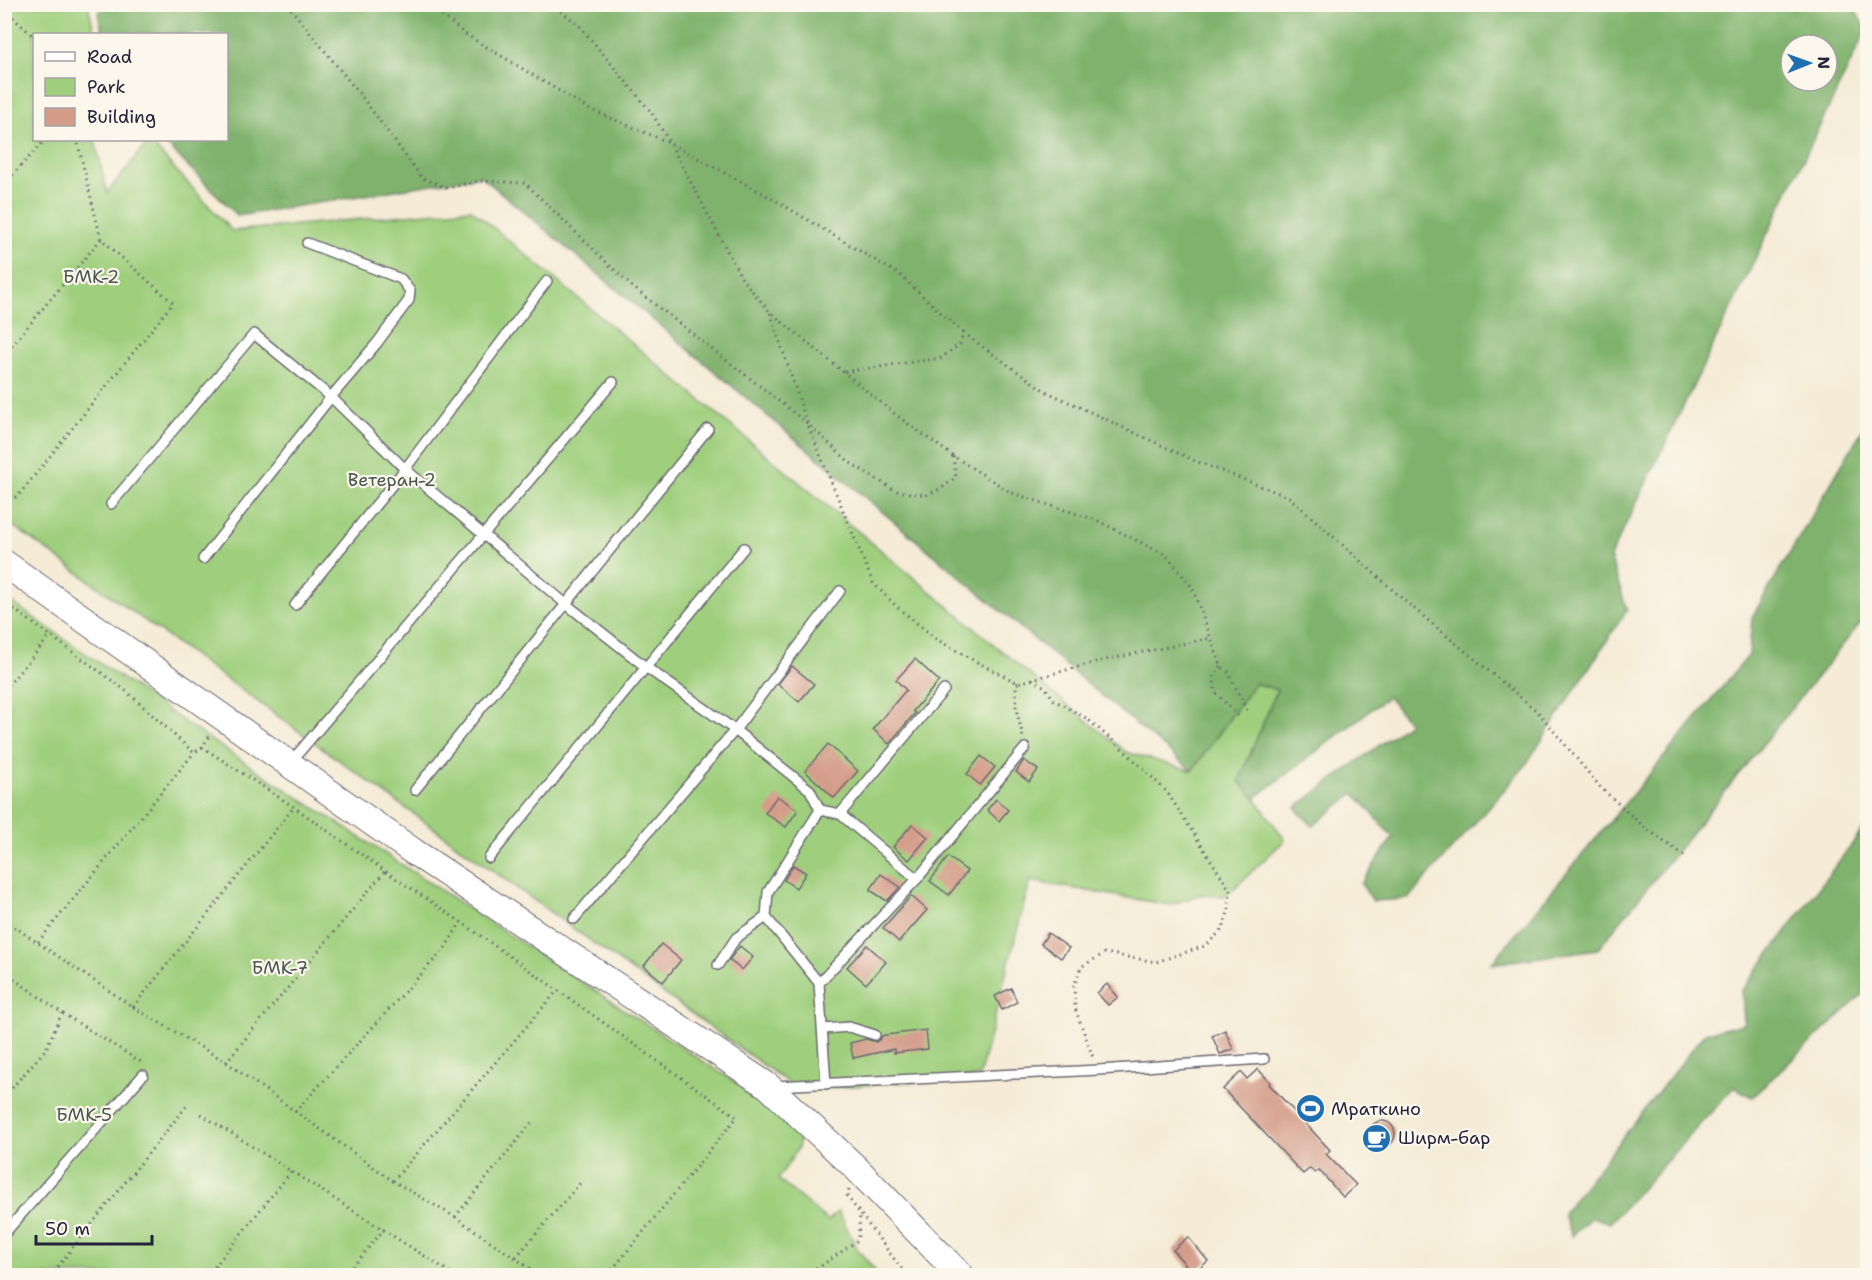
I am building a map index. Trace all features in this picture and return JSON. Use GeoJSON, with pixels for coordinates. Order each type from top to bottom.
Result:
{"type":"FeatureCollection","features":[{"type":"Feature","properties":{"kind":"main road"},"geometry":{"type":"LineString","coordinates":[[4,563],[414,852],[768,1086],[856,1168],[961,1275]]}},
{"type":"Feature","properties":{"kind":"lane"},"geometry":{"type":"LineString","coordinates":[[203,559],[331,397],[377,344],[409,300],[410,291],[401,279],[307,243]]}},
{"type":"Feature","properties":{"kind":"lane"},"geometry":{"type":"LineString","coordinates":[[295,605],[405,469],[547,281]]}},
{"type":"Feature","properties":{"kind":"lane"},"geometry":{"type":"LineString","coordinates":[[111,504],[254,334],[331,397],[405,469],[566,604],[647,668],[735,730],[810,790],[820,810]]}},
{"type":"Feature","properties":{"kind":"lane"},"geometry":{"type":"LineString","coordinates":[[289,764],[613,382]]}},
{"type":"Feature","properties":{"kind":"lane"},"geometry":{"type":"LineString","coordinates":[[415,790],[708,429]]}},
{"type":"Feature","properties":{"kind":"lane"},"geometry":{"type":"LineString","coordinates":[[489,858],[744,548]]}},
{"type":"Feature","properties":{"kind":"lane"},"geometry":{"type":"LineString","coordinates":[[574,919],[735,730],[840,591]]}},
{"type":"Feature","properties":{"kind":"lane"},"geometry":{"type":"LineString","coordinates":[[840,814],[944,690]]}},
{"type":"Feature","properties":{"kind":"lane"},"geometry":{"type":"LineString","coordinates":[[819,982],[917,879],[1025,748]]}},
{"type":"Feature","properties":{"kind":"lane"},"geometry":{"type":"LineString","coordinates":[[820,810],[840,814],[917,879]]}},
{"type":"Feature","properties":{"kind":"lane"},"geometry":{"type":"LineString","coordinates":[[820,810],[768,892],[766,917],[819,982],[826,1084]]}},
{"type":"Feature","properties":{"kind":"lane"},"geometry":{"type":"LineString","coordinates":[[717,965],[736,938],[766,917]]}},
{"type":"Feature","properties":{"kind":"lane"},"geometry":{"type":"LineString","coordinates":[[824,1029],[849,1027],[875,1035]]}},
{"type":"Feature","properties":{"kind":"lane"},"geometry":{"type":"LineString","coordinates":[[768,1086],[1098,1070],[1264,1059]]}},
{"type":"Feature","properties":{"kind":"lane"},"geometry":{"type":"LineString","coordinates":[[4,1234],[143,1074]]}},
{"type":"Feature","properties":{"kind":"path"},"geometry":{"type":"LineString","coordinates":[[287,4],[362,97],[422,178],[447,188],[478,181],[525,183],[630,285],[807,423],[849,462],[896,491],[926,495],[942,488],[956,477],[952,456]]}},
{"type":"Feature","properties":{"kind":"path"},"geometry":{"type":"LineString","coordinates":[[428,4],[465,34],[589,109],[670,143],[773,199],[900,275],[963,333],[1045,391],[1193,460],[1289,497],[1405,601],[1538,712],[1601,788],[1644,827],[1687,858]]}},
{"type":"Feature","properties":{"kind":"path"},"geometry":{"type":"LineString","coordinates":[[551,4],[579,25],[651,112],[670,143],[742,279],[770,312],[896,415],[952,456],[1012,493],[1096,520],[1166,555],[1192,587],[1221,666],[1228,672],[1246,710]]}},
{"type":"Feature","properties":{"kind":"path"},"geometry":{"type":"LineString","coordinates":[[4,9],[33,36]]}},
{"type":"Feature","properties":{"kind":"path"},"geometry":{"type":"LineString","coordinates":[[4,184],[44,141]]}},
{"type":"Feature","properties":{"kind":"path"},"geometry":{"type":"LineString","coordinates":[[4,503],[18,496],[174,303],[101,239],[78,141]]}},
{"type":"Feature","properties":{"kind":"path"},"geometry":{"type":"LineString","coordinates":[[4,355],[101,239]]}},
{"type":"Feature","properties":{"kind":"path"},"geometry":{"type":"LineString","coordinates":[[770,312],[807,423],[873,583],[895,605],[936,639],[1018,683],[1100,661],[1210,638]]}},
{"type":"Feature","properties":{"kind":"path"},"geometry":{"type":"LineString","coordinates":[[843,372],[941,358],[960,344],[963,333]]}},
{"type":"Feature","properties":{"kind":"path"},"geometry":{"type":"LineString","coordinates":[[4,602],[125,690],[194,753]]}},
{"type":"Feature","properties":{"kind":"path"},"geometry":{"type":"LineString","coordinates":[[4,690],[51,635]]}},
{"type":"Feature","properties":{"kind":"path"},"geometry":{"type":"LineString","coordinates":[[1221,666],[1214,676],[1215,692],[1238,716]]}},
{"type":"Feature","properties":{"kind":"path"},"geometry":{"type":"LineString","coordinates":[[1032,679],[1045,687],[1054,700],[1086,718],[1126,752],[1167,792],[1230,890],[1229,909],[1223,929],[1205,946],[1156,962],[1105,953],[1081,967],[1074,986],[1075,1008],[1098,1070]]}},
{"type":"Feature","properties":{"kind":"path"},"geometry":{"type":"LineString","coordinates":[[1018,683],[1016,684],[1016,708],[1025,748]]}},
{"type":"Feature","properties":{"kind":"path"},"geometry":{"type":"LineString","coordinates":[[38,942],[194,753],[202,747],[224,717]]}},
{"type":"Feature","properties":{"kind":"path"},"geometry":{"type":"LineString","coordinates":[[202,747],[461,922],[737,1117],[607,1275]]}},
{"type":"Feature","properties":{"kind":"path"},"geometry":{"type":"LineString","coordinates":[[133,1007],[294,807]]}},
{"type":"Feature","properties":{"kind":"path"},"geometry":{"type":"LineString","coordinates":[[226,1062],[385,871]]}},
{"type":"Feature","properties":{"kind":"path"},"geometry":{"type":"LineString","coordinates":[[4,920],[133,1007],[226,1062],[393,1181],[454,1217],[541,1275]]}},
{"type":"Feature","properties":{"kind":"path"},"geometry":{"type":"LineString","coordinates":[[295,1112],[446,948],[461,922]]}},
{"type":"Feature","properties":{"kind":"path"},"geometry":{"type":"LineString","coordinates":[[4,972],[62,1013],[144,1064],[143,1074]]}},
{"type":"Feature","properties":{"kind":"path"},"geometry":{"type":"LineString","coordinates":[[393,1181],[558,990]]}},
{"type":"Feature","properties":{"kind":"path"},"geometry":{"type":"LineString","coordinates":[[4,1097],[46,1049],[62,1013]]}},
{"type":"Feature","properties":{"kind":"path"},"geometry":{"type":"LineString","coordinates":[[50,1275],[189,1103]]}},
{"type":"Feature","properties":{"kind":"path"},"geometry":{"type":"LineString","coordinates":[[201,1114],[456,1275]]}},
{"type":"Feature","properties":{"kind":"path"},"geometry":{"type":"LineString","coordinates":[[454,1217],[533,1121]]}},
{"type":"Feature","properties":{"kind":"path"},"geometry":{"type":"LineString","coordinates":[[856,1168],[847,1196],[907,1275]]}},
{"type":"Feature","properties":{"kind":"path"},"geometry":{"type":"LineString","coordinates":[[207,1275],[292,1172]]}},
{"type":"Feature","properties":{"kind":"path"},"geometry":{"type":"LineString","coordinates":[[516,1257],[582,1181]]}},
{"type":"Feature","properties":{"kind":"path"},"geometry":{"type":"LineString","coordinates":[[793,1275],[821,1266],[858,1240],[860,1212]]}},
{"type":"Feature","properties":{"kind":"path"},"geometry":{"type":"LineString","coordinates":[[345,1275],[384,1229]]}},
{"type":"Feature","properties":{"kind":"green space"},"geometry":{"type":"Polygon","coordinates":[[[1852,4],[1866,31],[1839,86],[1839,33],[1779,33],[1779,93],[1836,93],[1610,557],[1627,610],[1525,766],[1408,899],[1373,901],[1361,884],[1393,837],[1354,793],[1313,826],[1295,808],[1409,723],[1388,697],[1255,798],[1239,781],[1277,690],[1255,683],[1192,771],[481,176],[238,216],[163,141],[228,141],[228,33],[103,33],[98,13],[106,5],[1852,4]]]}},
{"type":"Feature","properties":{"kind":"green space","name":"Ветеран-2"},"geometry":{"type":"Polygon","coordinates":[[[4,5],[88,5],[95,33],[33,33],[33,141],[95,141],[107,193],[149,141],[232,231],[471,209],[1126,752],[1192,771],[1255,683],[1277,690],[1239,781],[1255,798],[1285,840],[1226,896],[1199,895],[1170,905],[1030,881],[979,1077],[798,1090],[5,520],[4,5]]]}},
{"type":"Feature","properties":{"kind":"green space"},"geometry":{"type":"Polygon","coordinates":[[[1867,422],[1867,615],[1598,949],[1491,964],[1749,655],[1752,617],[1867,422]]]}},
{"type":"Feature","properties":{"kind":"green space","name":"БМК-7"},"geometry":{"type":"Polygon","coordinates":[[[4,597],[209,739],[738,1084],[801,1132],[798,1148],[778,1179],[828,1221],[838,1211],[858,1250],[879,1275],[5,1275],[4,597]]]}},
{"type":"Feature","properties":{"kind":"green space"},"geometry":{"type":"Polygon","coordinates":[[[1867,824],[1867,990],[1752,1097],[1734,1087],[1610,1223],[1591,1217],[1572,1236],[1563,1213],[1705,1033],[1744,1024],[1742,990],[1867,824]]]}},
{"type":"Feature","properties":{"kind":"building"},"geometry":{"type":"Polygon","coordinates":[[[915,659],[939,681],[889,744],[873,729],[906,690],[896,680],[915,659]]]}},
{"type":"Feature","properties":{"kind":"building"},"geometry":{"type":"Polygon","coordinates":[[[792,666],[814,684],[799,702],[778,684],[792,666]]]}},
{"type":"Feature","properties":{"kind":"building"},"geometry":{"type":"Polygon","coordinates":[[[828,744],[858,771],[834,798],[805,771],[828,744]]]}},
{"type":"Feature","properties":{"kind":"building"},"geometry":{"type":"Polygon","coordinates":[[[981,756],[995,767],[980,785],[967,774],[981,756]]]}},
{"type":"Feature","properties":{"kind":"building"},"geometry":{"type":"Polygon","coordinates":[[[1024,760],[1038,770],[1029,782],[1016,772],[1024,760]]]}},
{"type":"Feature","properties":{"kind":"building"},"geometry":{"type":"Polygon","coordinates":[[[777,796],[798,810],[786,827],[765,813],[777,796]]]}},
{"type":"Feature","properties":{"kind":"building"},"geometry":{"type":"Polygon","coordinates":[[[996,799],[1008,810],[999,821],[987,810],[996,799]]]}},
{"type":"Feature","properties":{"kind":"building"},"geometry":{"type":"Polygon","coordinates":[[[912,824],[928,837],[909,860],[893,847],[912,824]]]}},
{"type":"Feature","properties":{"kind":"building"},"geometry":{"type":"Polygon","coordinates":[[[948,857],[967,871],[949,895],[930,881],[948,857]]]}},
{"type":"Feature","properties":{"kind":"building"},"geometry":{"type":"Polygon","coordinates":[[[793,865],[806,873],[796,888],[784,880],[793,865]]]}},
{"type":"Feature","properties":{"kind":"building"},"geometry":{"type":"Polygon","coordinates":[[[881,874],[900,887],[887,901],[870,890],[881,874]]]}},
{"type":"Feature","properties":{"kind":"building"},"geometry":{"type":"Polygon","coordinates":[[[911,896],[927,910],[899,942],[883,928],[911,896]]]}},
{"type":"Feature","properties":{"kind":"building"},"geometry":{"type":"Polygon","coordinates":[[[1048,933],[1069,948],[1061,958],[1041,944],[1048,933]]]}},
{"type":"Feature","properties":{"kind":"building"},"geometry":{"type":"Polygon","coordinates":[[[661,944],[681,960],[663,982],[644,966],[661,944]]]}},
{"type":"Feature","properties":{"kind":"building"},"geometry":{"type":"Polygon","coordinates":[[[867,945],[886,962],[866,984],[847,967],[867,945]]]}},
{"type":"Feature","properties":{"kind":"building"},"geometry":{"type":"Polygon","coordinates":[[[740,946],[753,957],[742,970],[729,960],[740,946]]]}},
{"type":"Feature","properties":{"kind":"building"},"geometry":{"type":"Polygon","coordinates":[[[1107,984],[1118,997],[1108,1005],[1097,993],[1107,984]]]}},
{"type":"Feature","properties":{"kind":"building"},"geometry":{"type":"Polygon","coordinates":[[[1011,988],[1017,1002],[1002,1010],[995,996],[1011,988]]]}},
{"type":"Feature","properties":{"kind":"building"},"geometry":{"type":"Polygon","coordinates":[[[926,1030],[928,1049],[894,1053],[894,1049],[853,1058],[850,1043],[866,1039],[876,1042],[885,1035],[926,1030]]]}},
{"type":"Feature","properties":{"kind":"building"},"geometry":{"type":"Polygon","coordinates":[[[1225,1030],[1233,1049],[1220,1054],[1212,1036],[1225,1030]]]}},
{"type":"Feature","properties":{"kind":"building"},"geometry":{"type":"Polygon","coordinates":[[[1258,1069],[1330,1150],[1326,1154],[1356,1185],[1343,1197],[1319,1170],[1315,1173],[1310,1168],[1303,1174],[1223,1089],[1241,1072],[1247,1079],[1258,1069]]]}},
{"type":"Feature","properties":{"kind":"building"},"geometry":{"type":"Polygon","coordinates":[[[1382,1121],[1391,1125],[1395,1134],[1391,1143],[1382,1147],[1373,1143],[1369,1134],[1373,1125],[1382,1121]]]}},
{"type":"Feature","properties":{"kind":"building"},"geometry":{"type":"Polygon","coordinates":[[[1188,1237],[1208,1261],[1193,1274],[1173,1250],[1188,1237]]]}},
{"type":"Feature","properties":{"kind":"place","name":"Мраткино"},"geometry":{"type":"Point","coordinates":[1310,1109]}},
{"type":"Feature","properties":{"kind":"place","name":"Ширм-бар"},"geometry":{"type":"Point","coordinates":[1377,1138]}},
{"type":"Feature","properties":{"kind":"park label","name":"БМК-2"},"geometry":{"type":"Point","coordinates":[91,277]}},
{"type":"Feature","properties":{"kind":"park label","name":"БМК-5"},"geometry":{"type":"Point","coordinates":[84,1115]}}]}
